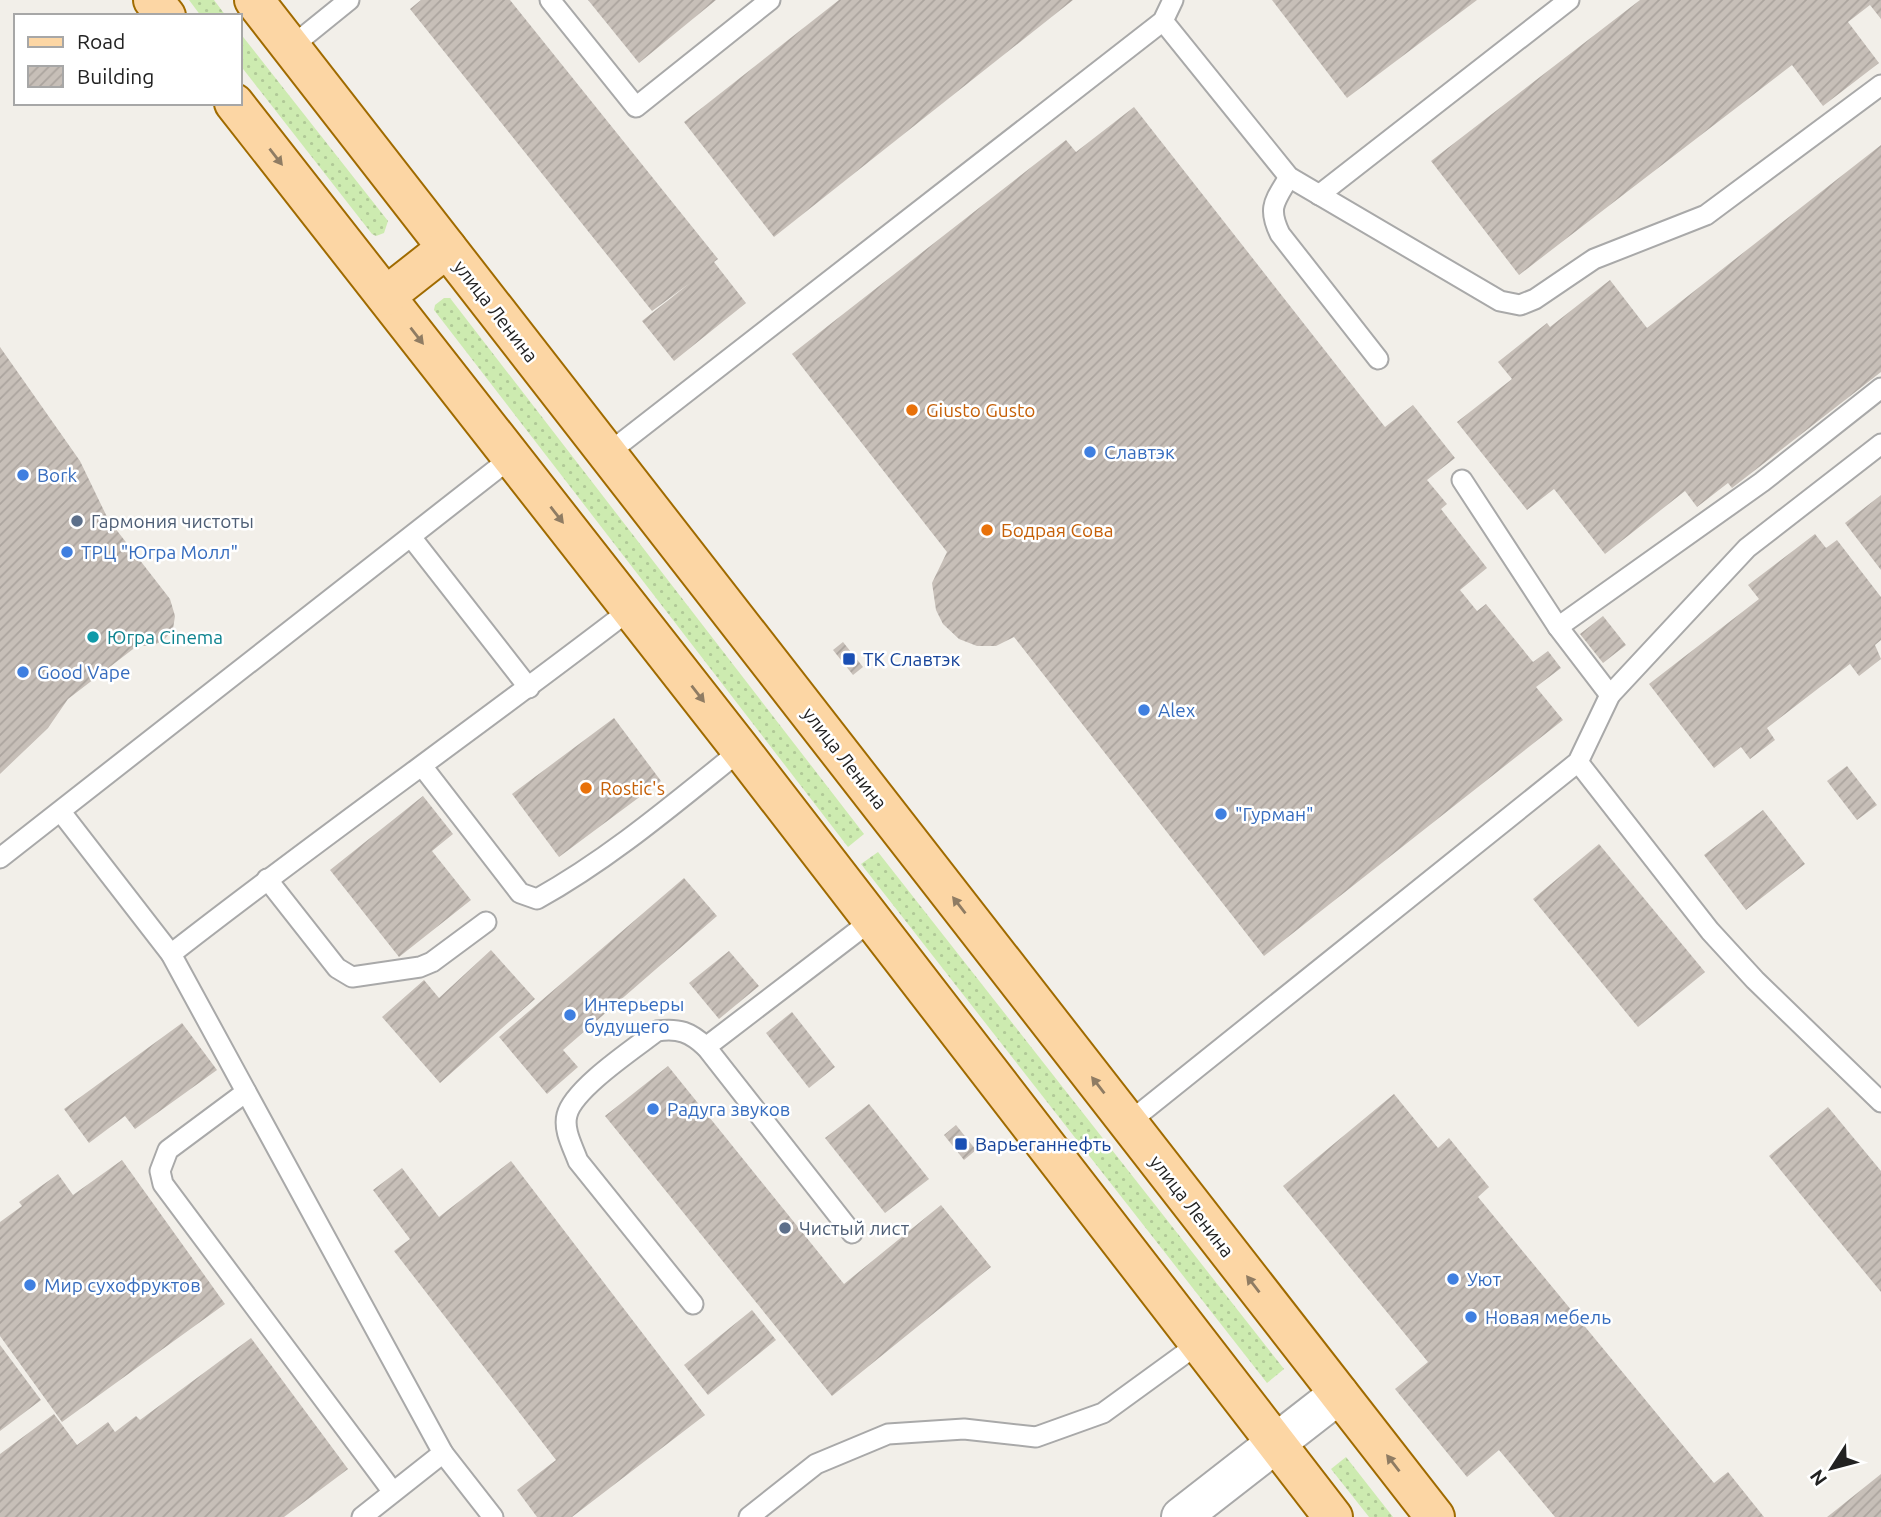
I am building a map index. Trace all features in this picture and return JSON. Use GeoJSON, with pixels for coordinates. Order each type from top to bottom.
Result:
{"type":"FeatureCollection","features":[{"type":"Feature","properties":{"kind":"main road"},"geometry":{"type":"LineString","coordinates":[[153,0],[164,14]]}},
{"type":"Feature","properties":{"kind":"main road","name":"улица Ленина"},"geometry":{"type":"LineString","coordinates":[[254,0],[1435,1517]]}},
{"type":"Feature","properties":{"kind":"main road"},"geometry":{"type":"LineString","coordinates":[[236,105],[741,750],[1333,1517]]}},
{"type":"Feature","properties":{"kind":"main road"},"geometry":{"type":"LineString","coordinates":[[386,296],[447,248]]}},
{"type":"Feature","properties":{"kind":"street"},"geometry":{"type":"LineString","coordinates":[[1181,1517],[1339,1394]]}},
{"type":"Feature","properties":{"kind":"lane"},"geometry":{"type":"LineString","coordinates":[[291,47],[349,0]]}},
{"type":"Feature","properties":{"kind":"lane"},"geometry":{"type":"LineString","coordinates":[[550,0],[636,107],[770,0]]}},
{"type":"Feature","properties":{"kind":"lane"},"geometry":{"type":"LineString","coordinates":[[607,454],[1163,22],[1173,0]]}},
{"type":"Feature","properties":{"kind":"lane"},"geometry":{"type":"LineString","coordinates":[[1319,195],[1569,0]]}},
{"type":"Feature","properties":{"kind":"lane"},"geometry":{"type":"LineString","coordinates":[[1163,22],[1289,177],[1500,301],[1520,304],[1535,299],[1570,272],[1594,259],[1706,215],[1881,85]]}},
{"type":"Feature","properties":{"kind":"lane"},"geometry":{"type":"LineString","coordinates":[[1289,177],[1273,205],[1272,217],[1280,234],[1378,359]]}},
{"type":"Feature","properties":{"kind":"lane"},"geometry":{"type":"LineString","coordinates":[[1558,627],[1762,482],[1881,388]]}},
{"type":"Feature","properties":{"kind":"lane"},"geometry":{"type":"LineString","coordinates":[[1128,1124],[1578,762],[1610,695],[1746,548],[1881,444]]}},
{"type":"Feature","properties":{"kind":"lane"},"geometry":{"type":"LineString","coordinates":[[0,858],[512,457]]}},
{"type":"Feature","properties":{"kind":"lane"},"geometry":{"type":"LineString","coordinates":[[1462,480],[1558,627],[1610,695]]}},
{"type":"Feature","properties":{"kind":"lane"},"geometry":{"type":"LineString","coordinates":[[411,537],[529,688]]}},
{"type":"Feature","properties":{"kind":"lane"},"geometry":{"type":"LineString","coordinates":[[171,954],[267,879],[529,688],[631,609]]}},
{"type":"Feature","properties":{"kind":"lane"},"geometry":{"type":"LineString","coordinates":[[422,765],[520,893],[537,899],[627,841],[741,750]]}},
{"type":"Feature","properties":{"kind":"lane"},"geometry":{"type":"LineString","coordinates":[[1578,762],[1710,932],[1755,980],[1881,1102]]}},
{"type":"Feature","properties":{"kind":"lane"},"geometry":{"type":"LineString","coordinates":[[61,812],[171,954],[443,1453],[493,1517]]}},
{"type":"Feature","properties":{"kind":"lane"},"geometry":{"type":"LineString","coordinates":[[267,879],[337,968],[352,977],[420,967],[432,962],[486,922]]}},
{"type":"Feature","properties":{"kind":"lane"},"geometry":{"type":"LineString","coordinates":[[706,1047],[872,920]]}},
{"type":"Feature","properties":{"kind":"lane"},"geometry":{"type":"LineString","coordinates":[[693,1304],[578,1161],[568,1136],[566,1115],[575,1098],[657,1031],[674,1029],[690,1032],[706,1047],[852,1233]]}},
{"type":"Feature","properties":{"kind":"lane"},"geometry":{"type":"LineString","coordinates":[[246,1092],[168,1150],[160,1171],[163,1184],[393,1492]]}},
{"type":"Feature","properties":{"kind":"lane"},"geometry":{"type":"LineString","coordinates":[[749,1517],[816,1464],[888,1434],[964,1429],[1036,1437],[1103,1413],[1198,1344]]}},
{"type":"Feature","properties":{"kind":"lane"},"geometry":{"type":"LineString","coordinates":[[362,1517],[443,1453]]}},
{"type":"Feature","properties":{"kind":"green space"},"geometry":{"type":"Polygon","coordinates":[[[189,0],[214,0],[224,14],[200,14],[189,0]]]}},
{"type":"Feature","properties":{"kind":"green space"},"geometry":{"type":"Polygon","coordinates":[[[242,36],[388,221],[384,233],[376,236],[242,68],[242,36]]]}},
{"type":"Feature","properties":{"kind":"green space"},"geometry":{"type":"Polygon","coordinates":[[[444,298],[450,298],[864,834],[848,847],[434,310],[435,305],[444,298]]]}},
{"type":"Feature","properties":{"kind":"green space"},"geometry":{"type":"Polygon","coordinates":[[[878,852],[1284,1369],[1267,1383],[861,864],[878,852]]]}},
{"type":"Feature","properties":{"kind":"green space"},"geometry":{"type":"Polygon","coordinates":[[[1346,1457],[1393,1517],[1369,1517],[1331,1469],[1346,1457]]]}},
{"type":"Feature","properties":{"kind":"building"},"geometry":{"type":"Polygon","coordinates":[[[421,0],[510,0],[718,259],[714,262],[746,303],[674,361],[642,321],[690,283],[652,311],[410,9],[421,0]]]}},
{"type":"Feature","properties":{"kind":"building"},"geometry":{"type":"Polygon","coordinates":[[[588,0],[716,0],[639,63],[588,0]]]}},
{"type":"Feature","properties":{"kind":"building"},"geometry":{"type":"Polygon","coordinates":[[[839,0],[1073,0],[774,237],[684,122],[839,0]]]}},
{"type":"Feature","properties":{"kind":"building"},"geometry":{"type":"Polygon","coordinates":[[[1272,0],[1477,0],[1347,98],[1272,0]]]}},
{"type":"Feature","properties":{"kind":"building"},"geometry":{"type":"Polygon","coordinates":[[[1640,0],[1881,0],[1881,19],[1870,5],[1848,22],[1879,63],[1823,106],[1792,65],[1519,275],[1431,161],[1640,0]]]}},
{"type":"Feature","properties":{"kind":"building","name":"Славтэк"},"geometry":{"type":"Polygon","coordinates":[[[1134,107],[1385,427],[1413,405],[1455,458],[1427,480],[1447,504],[1441,509],[1487,568],[1460,590],[1477,611],[1486,604],[1533,662],[1548,651],[1561,668],[1536,687],[1563,720],[1264,956],[1014,637],[996,646],[977,646],[959,639],[943,624],[936,610],[932,583],[947,552],[792,354],[1066,140],[1076,152],[1134,107]]]}},
{"type":"Feature","properties":{"kind":"building"},"geometry":{"type":"Polygon","coordinates":[[[1881,145],[1881,372],[1732,488],[1728,483],[1697,507],[1685,491],[1605,554],[1554,489],[1527,510],[1457,422],[1512,379],[1498,362],[1547,323],[1550,327],[1610,280],[1647,328],[1881,145]]]}},
{"type":"Feature","properties":{"kind":"building","name":"ТРЦ \"Югра Молл\""},"geometry":{"type":"Polygon","coordinates":[[[0,347],[80,461],[108,519],[170,599],[175,616],[173,629],[164,640],[152,646],[137,646],[68,699],[48,728],[0,774],[0,347]]]}},
{"type":"Feature","properties":{"kind":"building"},"geometry":{"type":"Polygon","coordinates":[[[1881,495],[1881,570],[1845,523],[1881,495]]]}},
{"type":"Feature","properties":{"kind":"building"},"geometry":{"type":"Polygon","coordinates":[[[1815,534],[1826,548],[1837,540],[1881,597],[1881,640],[1875,645],[1881,659],[1859,676],[1850,664],[1767,728],[1775,740],[1750,759],[1741,747],[1714,768],[1649,684],[1759,599],[1748,585],[1815,534]]]}},
{"type":"Feature","properties":{"kind":"building"},"geometry":{"type":"Polygon","coordinates":[[[1603,616],[1626,645],[1603,663],[1580,634],[1603,616]]]}},
{"type":"Feature","properties":{"kind":"building"},"geometry":{"type":"Polygon","coordinates":[[[843,642],[863,667],[853,675],[833,650],[843,642]]]}},
{"type":"Feature","properties":{"kind":"building","name":"Rostic's"},"geometry":{"type":"Polygon","coordinates":[[[614,718],[661,781],[559,857],[512,794],[614,718]]]}},
{"type":"Feature","properties":{"kind":"building"},"geometry":{"type":"Polygon","coordinates":[[[1847,766],[1877,805],[1857,820],[1827,781],[1847,766]]]}},
{"type":"Feature","properties":{"kind":"building"},"geometry":{"type":"Polygon","coordinates":[[[423,796],[453,834],[432,851],[471,900],[399,957],[330,870],[423,796]]]}},
{"type":"Feature","properties":{"kind":"building"},"geometry":{"type":"Polygon","coordinates":[[[1763,810],[1805,864],[1746,910],[1704,855],[1763,810]]]}},
{"type":"Feature","properties":{"kind":"building"},"geometry":{"type":"Polygon","coordinates":[[[1599,844],[1705,972],[1638,1027],[1533,899],[1599,844]]]}},
{"type":"Feature","properties":{"kind":"building"},"geometry":{"type":"Polygon","coordinates":[[[684,878],[717,916],[563,1050],[578,1067],[547,1094],[499,1037],[684,878]]]}},
{"type":"Feature","properties":{"kind":"building"},"geometry":{"type":"Polygon","coordinates":[[[491,950],[535,999],[440,1083],[382,1017],[424,980],[439,998],[491,950]]]}},
{"type":"Feature","properties":{"kind":"building"},"geometry":{"type":"Polygon","coordinates":[[[729,951],[759,986],[719,1019],[689,983],[729,951]]]}},
{"type":"Feature","properties":{"kind":"building"},"geometry":{"type":"Polygon","coordinates":[[[792,1012],[835,1067],[809,1088],[766,1033],[792,1012]]]}},
{"type":"Feature","properties":{"kind":"building"},"geometry":{"type":"Polygon","coordinates":[[[182,1023],[217,1070],[135,1129],[125,1116],[89,1143],[64,1109],[182,1023]]]}},
{"type":"Feature","properties":{"kind":"building"},"geometry":{"type":"Polygon","coordinates":[[[668,1066],[844,1284],[941,1205],[991,1267],[832,1396],[605,1116],[668,1066]]]}},
{"type":"Feature","properties":{"kind":"building","name":"Уют"},"geometry":{"type":"Polygon","coordinates":[[[1394,1094],[1438,1148],[1449,1138],[1489,1187],[1478,1197],[1714,1483],[1728,1472],[1764,1517],[1555,1517],[1499,1450],[1467,1477],[1395,1389],[1428,1362],[1283,1186],[1394,1094]]]}},
{"type":"Feature","properties":{"kind":"building"},"geometry":{"type":"Polygon","coordinates":[[[869,1104],[929,1179],[885,1213],[825,1138],[869,1104]]]}},
{"type":"Feature","properties":{"kind":"building"},"geometry":{"type":"Polygon","coordinates":[[[1828,1107],[1881,1171],[1881,1292],[1769,1156],[1828,1107]]]}},
{"type":"Feature","properties":{"kind":"building"},"geometry":{"type":"Polygon","coordinates":[[[956,1125],[976,1150],[964,1160],[944,1135],[956,1125]]]}},
{"type":"Feature","properties":{"kind":"building"},"geometry":{"type":"Polygon","coordinates":[[[122,1160],[225,1304],[62,1422],[0,1336],[0,1222],[22,1206],[19,1202],[58,1174],[73,1195],[122,1160]]]}},
{"type":"Feature","properties":{"kind":"building"},"geometry":{"type":"Polygon","coordinates":[[[511,1161],[705,1415],[572,1517],[537,1517],[517,1490],[556,1460],[394,1251],[410,1239],[373,1190],[402,1168],[439,1217],[511,1161]]]}},
{"type":"Feature","properties":{"kind":"building"},"geometry":{"type":"Polygon","coordinates":[[[752,1310],[776,1340],[708,1395],[684,1365],[752,1310]]]}},
{"type":"Feature","properties":{"kind":"building"},"geometry":{"type":"Polygon","coordinates":[[[251,1338],[348,1469],[284,1517],[0,1517],[0,1454],[54,1414],[77,1445],[108,1422],[115,1432],[136,1416],[140,1420],[251,1338]]]}},
{"type":"Feature","properties":{"kind":"building"},"geometry":{"type":"Polygon","coordinates":[[[0,1345],[41,1400],[0,1431],[0,1345]]]}},
{"type":"Feature","properties":{"kind":"building"},"geometry":{"type":"Polygon","coordinates":[[[1881,1474],[1881,1517],[1827,1517],[1836,1510],[1881,1474]]]}},
{"type":"Feature","properties":{"kind":"place","name":"Giusto Gusto"},"geometry":{"type":"Point","coordinates":[912,410]}},
{"type":"Feature","properties":{"kind":"place","name":"Славтэк"},"geometry":{"type":"Point","coordinates":[1090,452]}},
{"type":"Feature","properties":{"kind":"place","name":"Bork"},"geometry":{"type":"Point","coordinates":[23,475]}},
{"type":"Feature","properties":{"kind":"place","name":"Гармония чистоты"},"geometry":{"type":"Point","coordinates":[77,521]}},
{"type":"Feature","properties":{"kind":"place","name":"Бодрая Сова"},"geometry":{"type":"Point","coordinates":[987,530]}},
{"type":"Feature","properties":{"kind":"place","name":"ТРЦ \"Югра Молл\""},"geometry":{"type":"Point","coordinates":[67,552]}},
{"type":"Feature","properties":{"kind":"place","name":"Югра Cinema"},"geometry":{"type":"Point","coordinates":[93,637]}},
{"type":"Feature","properties":{"kind":"place","name":"ТК Славтэк"},"geometry":{"type":"Point","coordinates":[849,659]}},
{"type":"Feature","properties":{"kind":"place","name":"Good Vape"},"geometry":{"type":"Point","coordinates":[23,672]}},
{"type":"Feature","properties":{"kind":"place","name":"Alex"},"geometry":{"type":"Point","coordinates":[1144,710]}},
{"type":"Feature","properties":{"kind":"place","name":"Rostic's"},"geometry":{"type":"Point","coordinates":[586,788]}},
{"type":"Feature","properties":{"kind":"place","name":"\"Гурман\""},"geometry":{"type":"Point","coordinates":[1221,814]}},
{"type":"Feature","properties":{"kind":"place","name":"Интерьеры будущего"},"geometry":{"type":"Point","coordinates":[570,1015]}},
{"type":"Feature","properties":{"kind":"place","name":"Радуга звуков"},"geometry":{"type":"Point","coordinates":[653,1109]}},
{"type":"Feature","properties":{"kind":"place","name":"Варьеганнефть"},"geometry":{"type":"Point","coordinates":[961,1144]}},
{"type":"Feature","properties":{"kind":"place","name":"Чистый лист"},"geometry":{"type":"Point","coordinates":[785,1228]}},
{"type":"Feature","properties":{"kind":"place","name":"Уют"},"geometry":{"type":"Point","coordinates":[1453,1279]}},
{"type":"Feature","properties":{"kind":"place","name":"Мир сухофруктов"},"geometry":{"type":"Point","coordinates":[30,1285]}},
{"type":"Feature","properties":{"kind":"place","name":"Новая мебель"},"geometry":{"type":"Point","coordinates":[1471,1317]}}]}
